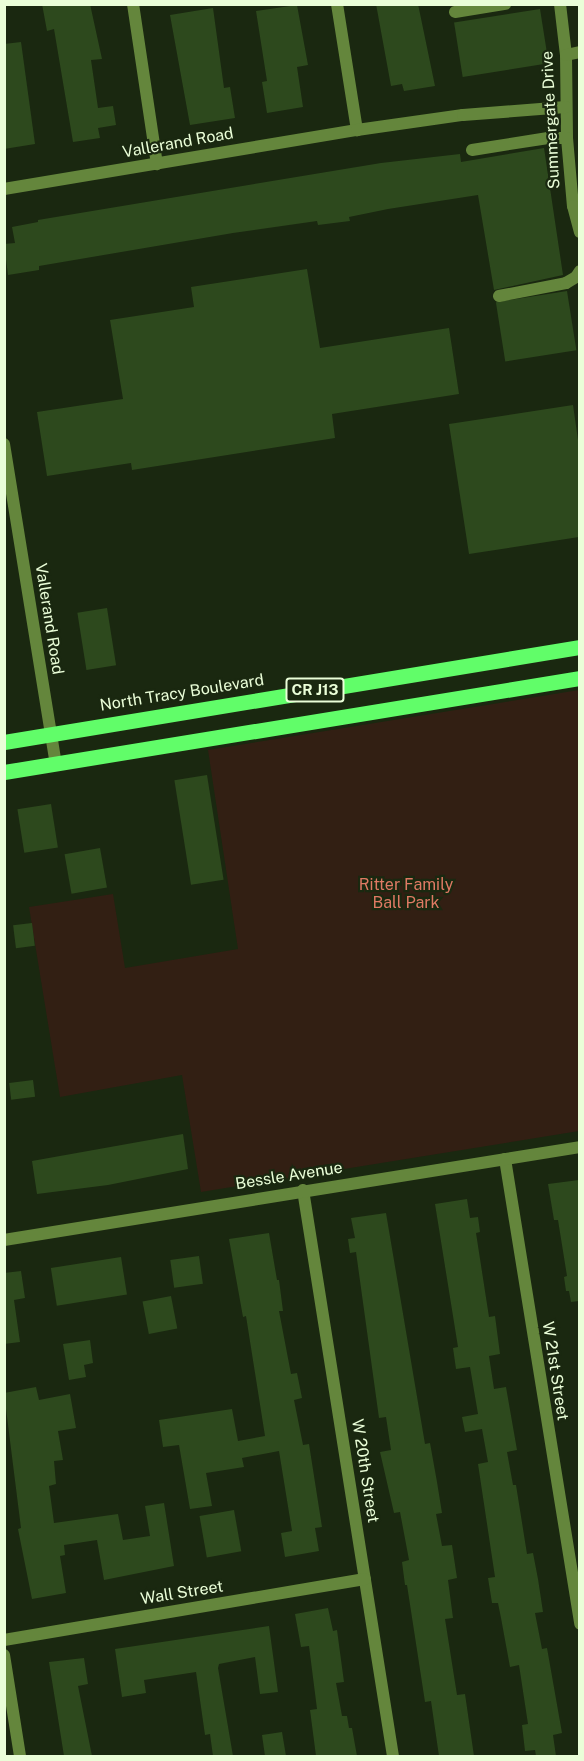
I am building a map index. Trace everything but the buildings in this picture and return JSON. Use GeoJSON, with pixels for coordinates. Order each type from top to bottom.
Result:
{"type":"FeatureCollection","features":[{"type":"Feature","properties":{"kind":"main road","name":"North Tracy Boulevard"},"geometry":{"type":"LineString","coordinates":[[4,742],[579,647]]}},
{"type":"Feature","properties":{"kind":"main road","name":"CR J13"},"geometry":{"type":"LineString","coordinates":[[4,772],[579,678]]}},
{"type":"Feature","properties":{"kind":"street"},"geometry":{"type":"LineString","coordinates":[[133,4],[157,164]]}},
{"type":"Feature","properties":{"kind":"street"},"geometry":{"type":"LineString","coordinates":[[337,4],[357,129]]}},
{"type":"Feature","properties":{"kind":"street"},"geometry":{"type":"LineString","coordinates":[[455,12],[505,4]]}},
{"type":"Feature","properties":{"kind":"street","name":"Summergate Drive"},"geometry":{"type":"LineString","coordinates":[[560,4],[566,55],[567,138],[573,206],[579,232]]}},
{"type":"Feature","properties":{"kind":"street"},"geometry":{"type":"LineString","coordinates":[[566,55],[579,52]]}},
{"type":"Feature","properties":{"kind":"street","name":"Vallerand Road"},"geometry":{"type":"LineString","coordinates":[[4,189],[357,129],[463,115],[566,107]]}},
{"type":"Feature","properties":{"kind":"street"},"geometry":{"type":"LineString","coordinates":[[472,150],[548,138],[567,138]]}},
{"type":"Feature","properties":{"kind":"street"},"geometry":{"type":"LineString","coordinates":[[499,296],[566,283],[576,277],[579,271]]}},
{"type":"Feature","properties":{"kind":"street","name":"Vallerand Road"},"geometry":{"type":"LineString","coordinates":[[4,444],[56,764]]}},
{"type":"Feature","properties":{"kind":"street","name":"Bessle Avenue"},"geometry":{"type":"LineString","coordinates":[[4,1240],[579,1147]]}},
{"type":"Feature","properties":{"kind":"street","name":"W 21st Street"},"geometry":{"type":"LineString","coordinates":[[504,1159],[579,1624]]}},
{"type":"Feature","properties":{"kind":"street","name":"W 20th Street"},"geometry":{"type":"LineString","coordinates":[[303,1190],[393,1756]]}},
{"type":"Feature","properties":{"kind":"street","name":"Wall Street"},"geometry":{"type":"LineString","coordinates":[[4,1640],[365,1579]]}},
{"type":"Feature","properties":{"kind":"street"},"geometry":{"type":"LineString","coordinates":[[4,1655],[20,1756]]}},
{"type":"Feature","properties":{"kind":"green space","name":"Ritter Family Ball Park"},"geometry":{"type":"Polygon","coordinates":[[[579,690],[579,1131],[201,1192],[182,1075],[60,1097],[29,907],[113,894],[125,968],[238,949],[208,750],[579,690]]]}}]}
